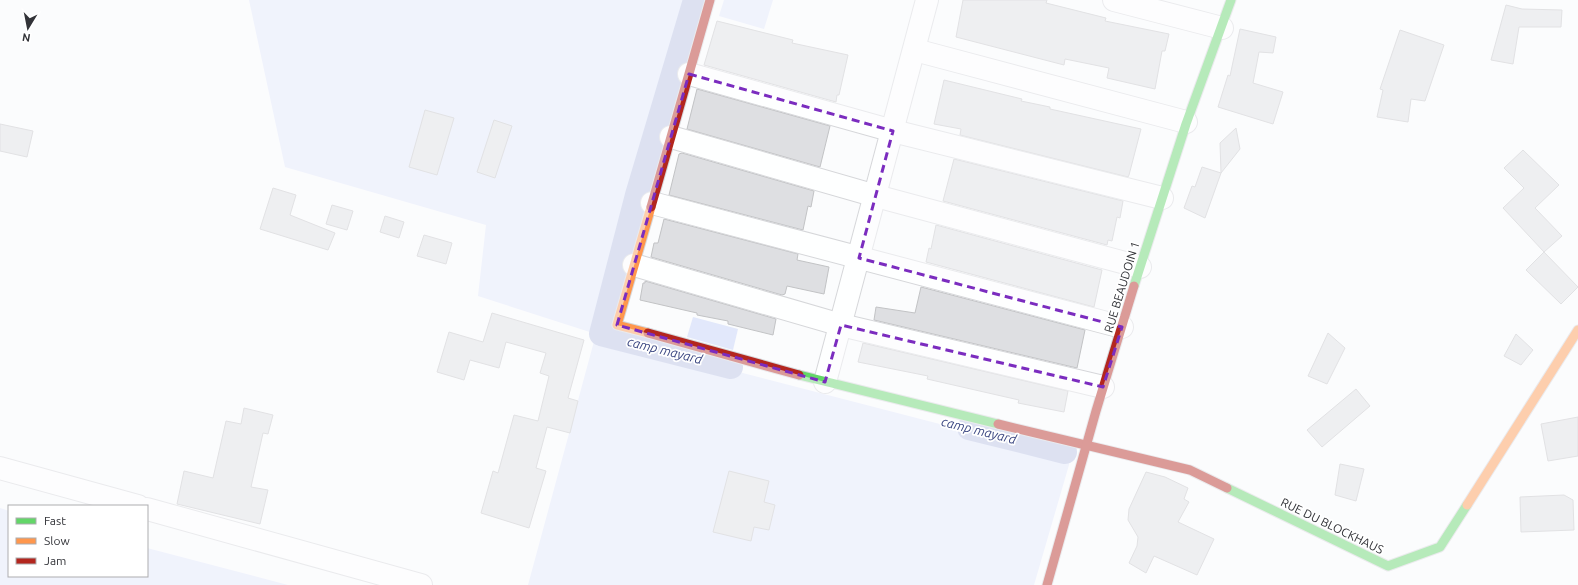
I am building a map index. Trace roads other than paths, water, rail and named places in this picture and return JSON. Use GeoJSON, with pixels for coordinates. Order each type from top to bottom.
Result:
{"type":"FeatureCollection","features":[{"type":"Feature","properties":{"kind":"street"},"geometry":{"type":"LineString","coordinates":[[710,0],[634,265],[841,325],[1104,387]]}},
{"type":"Feature","properties":{"kind":"street"},"geometry":{"type":"LineString","coordinates":[[825,382],[876,196],[927,0]]}},
{"type":"Feature","properties":{"kind":"street"},"geometry":{"type":"LineString","coordinates":[[1114,0],[1222,28]]}},
{"type":"Feature","properties":{"kind":"street","name":"RUE BEAUDOIN 1"},"geometry":{"type":"LineString","coordinates":[[1047,585],[1085,445],[1140,267],[1186,122],[1232,0]]}},
{"type":"Feature","properties":{"kind":"street"},"geometry":{"type":"LineString","coordinates":[[914,50],[1186,122]]}},
{"type":"Feature","properties":{"kind":"street"},"geometry":{"type":"LineString","coordinates":[[689,74],[893,131],[1162,198]]}},
{"type":"Feature","properties":{"kind":"street"},"geometry":{"type":"LineString","coordinates":[[671,137],[876,196],[1140,267]]}},
{"type":"Feature","properties":{"kind":"street"},"geometry":{"type":"LineString","coordinates":[[652,203],[1122,327]]}},
{"type":"Feature","properties":{"kind":"street","name":"RUE DU BLOCKHAUS"},"geometry":{"type":"LineString","coordinates":[[634,265],[617,325],[825,382],[1190,470],[1388,566],[1440,547],[1578,330]]}},
{"type":"Feature","properties":{"kind":"street"},"geometry":{"type":"LineString","coordinates":[[0,468],[134,505]]}},
{"type":"Feature","properties":{"kind":"street"},"geometry":{"type":"LineString","coordinates":[[148,509],[421,585]]}},
{"type":"Feature","properties":{"kind":"waterway","name":"camp mayard"},"geometry":{"type":"LineString","coordinates":[[695,0],[637,195],[601,334],[731,367]]}},
{"type":"Feature","properties":{"kind":"waterway","name":"camp mayard"},"geometry":{"type":"LineString","coordinates":[[969,428],[1065,452]]}}]}
